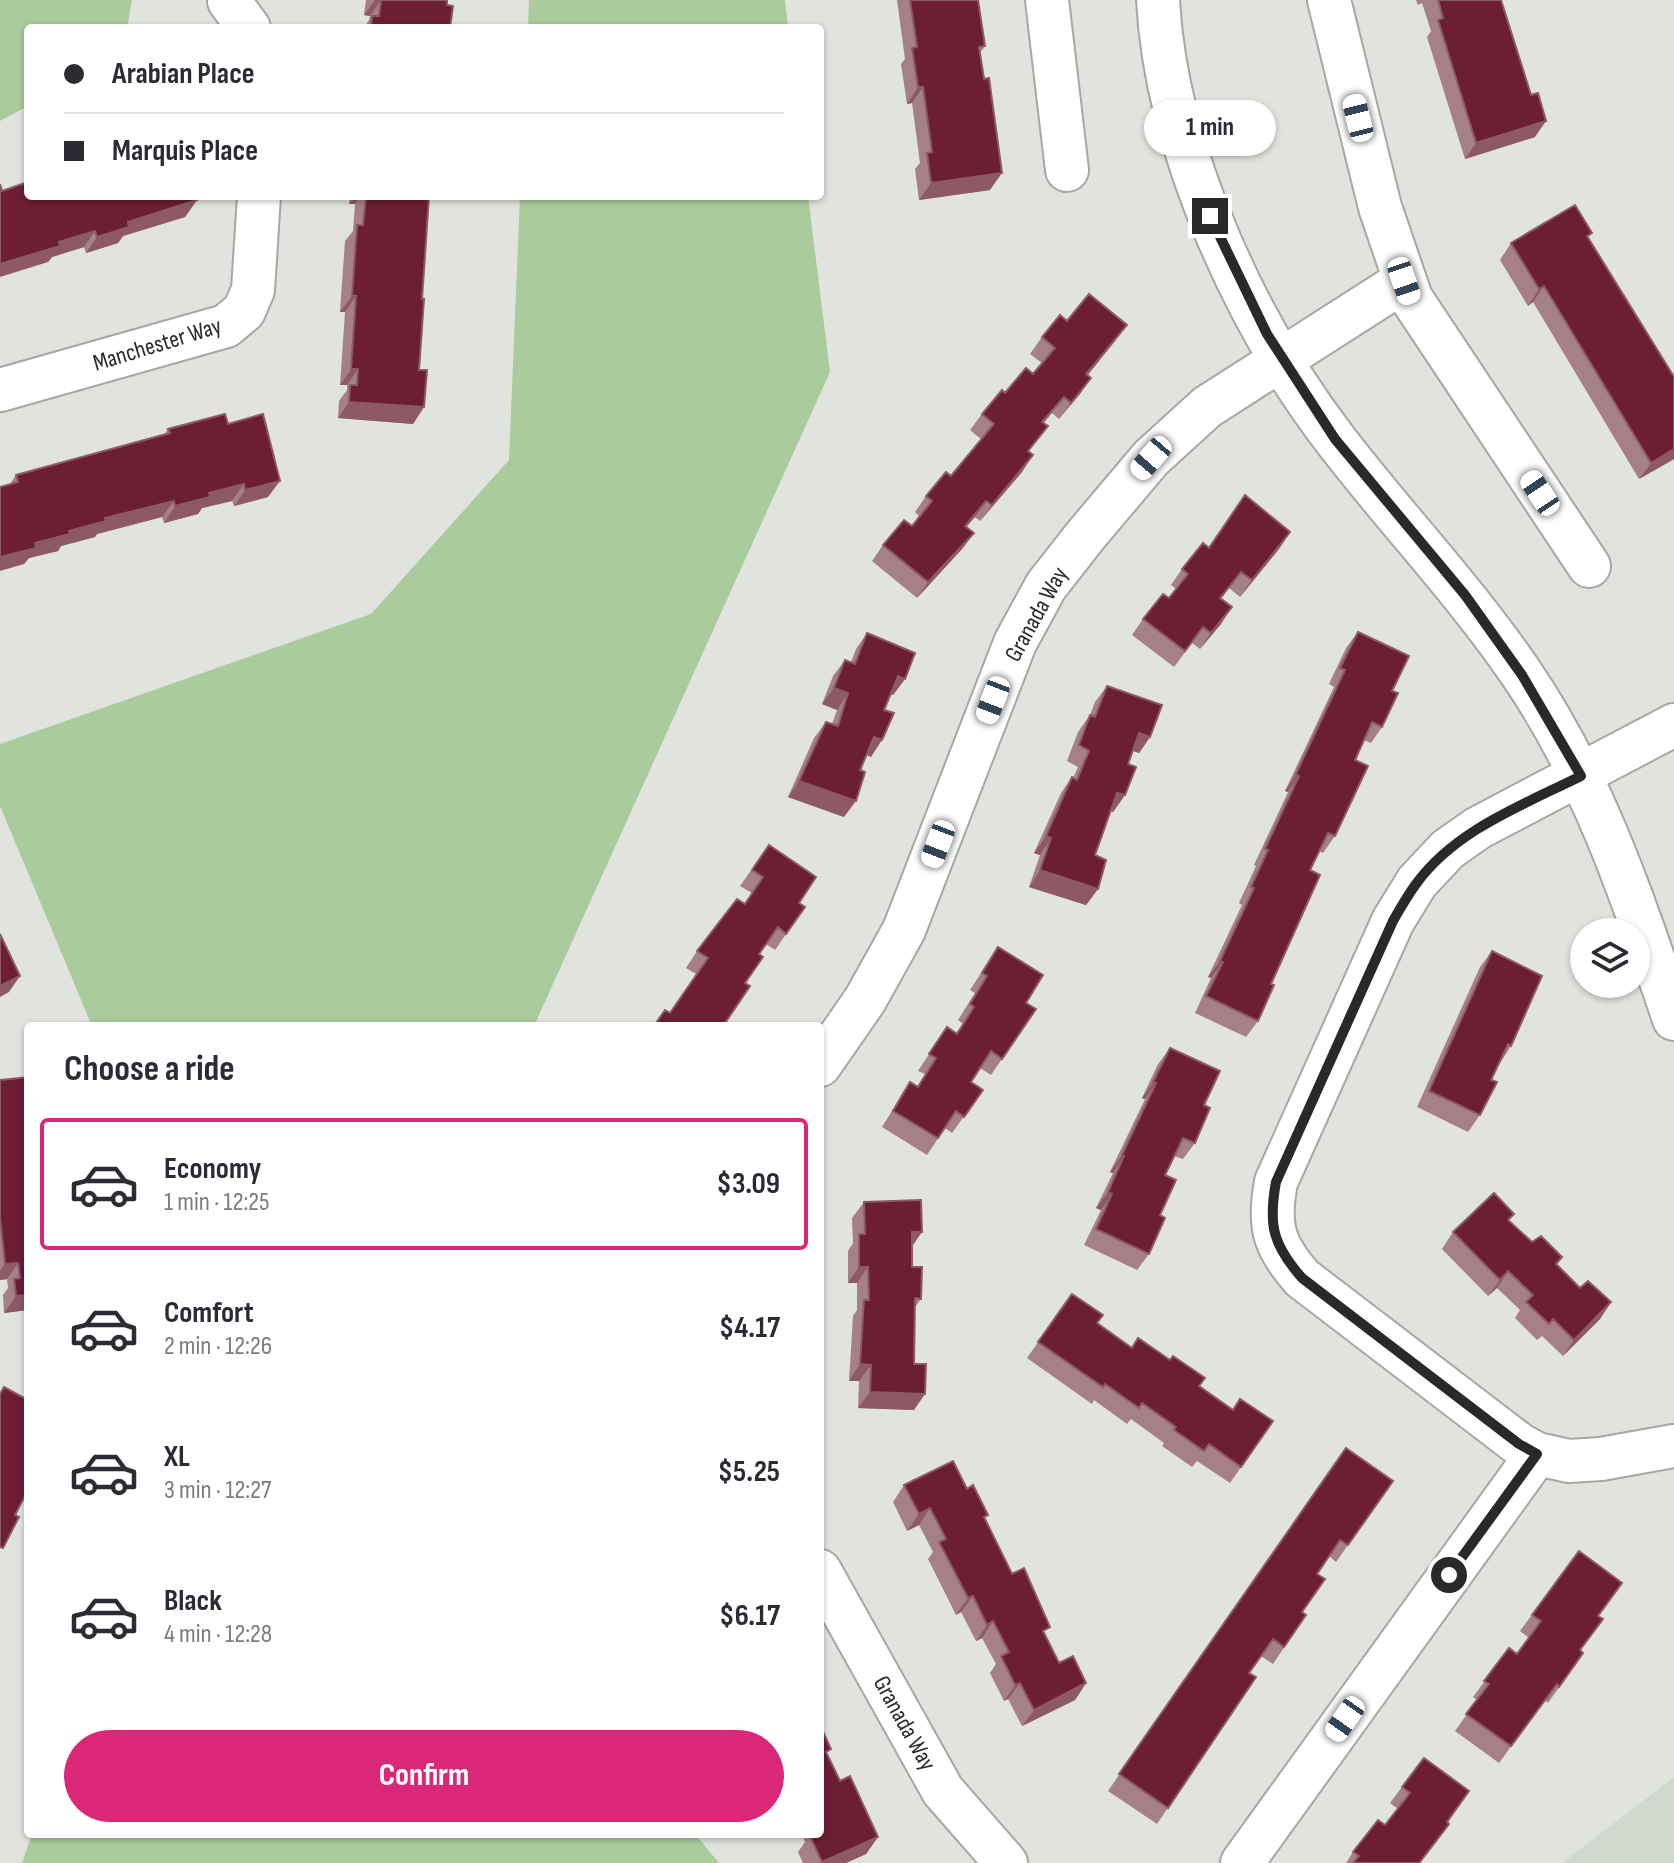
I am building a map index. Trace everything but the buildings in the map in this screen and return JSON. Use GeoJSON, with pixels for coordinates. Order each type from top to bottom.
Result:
{"type":"FeatureCollection","features":[{"type":"Feature","properties":{"kind":"street"},"geometry":{"type":"LineString","coordinates":[[1047,0],[1067,170]]}},
{"type":"Feature","properties":{"kind":"street"},"geometry":{"type":"LineString","coordinates":[[1158,0],[1172,100],[1190,167],[1220,241],[1281,358],[1335,439],[1465,595],[1522,675],[1581,776],[1621,866],[1674,1019]]}},
{"type":"Feature","properties":{"kind":"street"},"geometry":{"type":"LineString","coordinates":[[1329,0],[1380,207],[1411,298],[1589,566]]}},
{"type":"Feature","properties":{"kind":"street"},"geometry":{"type":"LineString","coordinates":[[229,1],[246,24]]}},
{"type":"Feature","properties":{"kind":"street","name":"Manchester Way"},"geometry":{"type":"LineString","coordinates":[[0,390],[226,326],[244,311],[253,290],[259,200]]}},
{"type":"Feature","properties":{"kind":"street","name":"Granada Way"},"geometry":{"type":"LineString","coordinates":[[824,1059],[865,1000],[904,930],[1015,643],[1046,586],[1151,458],[1207,407],[1404,281]]}},
{"type":"Feature","properties":{"kind":"street"},"geometry":{"type":"LineString","coordinates":[[1674,725],[1478,828],[1448,849],[1417,882],[1393,921],[1276,1182],[1271,1209],[1273,1232],[1284,1257],[1302,1278],[1519,1444],[1537,1454],[1569,1461],[1674,1446]]}},
{"type":"Feature","properties":{"kind":"street"},"geometry":{"type":"LineString","coordinates":[[1242,1863],[1537,1454]]}},
{"type":"Feature","properties":{"kind":"street","name":"Granada Way"},"geometry":{"type":"LineString","coordinates":[[824,1578],[943,1791],[1006,1863]]}},
{"type":"Feature","properties":{"kind":"shaded area"},"geometry":{"type":"Polygon","coordinates":[[[1674,1777],[1674,1863],[1564,1863],[1566,1860],[1674,1777]]]}},
{"type":"Feature","properties":{"kind":"green space"},"geometry":{"type":"Polygon","coordinates":[[[0,0],[132,0],[128,24],[24,24],[24,108],[0,121],[0,0]]]}},
{"type":"Feature","properties":{"kind":"green space"},"geometry":{"type":"Polygon","coordinates":[[[529,0],[785,0],[788,24],[528,24],[529,0]]]}},
{"type":"Feature","properties":{"kind":"green space"},"geometry":{"type":"Polygon","coordinates":[[[520,200],[808,200],[830,372],[536,1022],[90,1022],[0,806],[0,744],[371,614],[509,460],[520,200]]]}},
{"type":"Feature","properties":{"kind":"green space"},"geometry":{"type":"Polygon","coordinates":[[[31,1838],[698,1838],[719,1863],[22,1863],[31,1838]]]}},
{"type":"Feature","properties":{"kind":"route"},"geometry":{"type":"LineString","coordinates":[[1210,216],[1281,358],[1335,439],[1465,595],[1522,675],[1581,776],[1478,828],[1448,849],[1417,882],[1393,921],[1276,1182],[1271,1209],[1273,1232],[1284,1257],[1302,1278],[1519,1444],[1537,1454],[1449,1575]]}}]}
